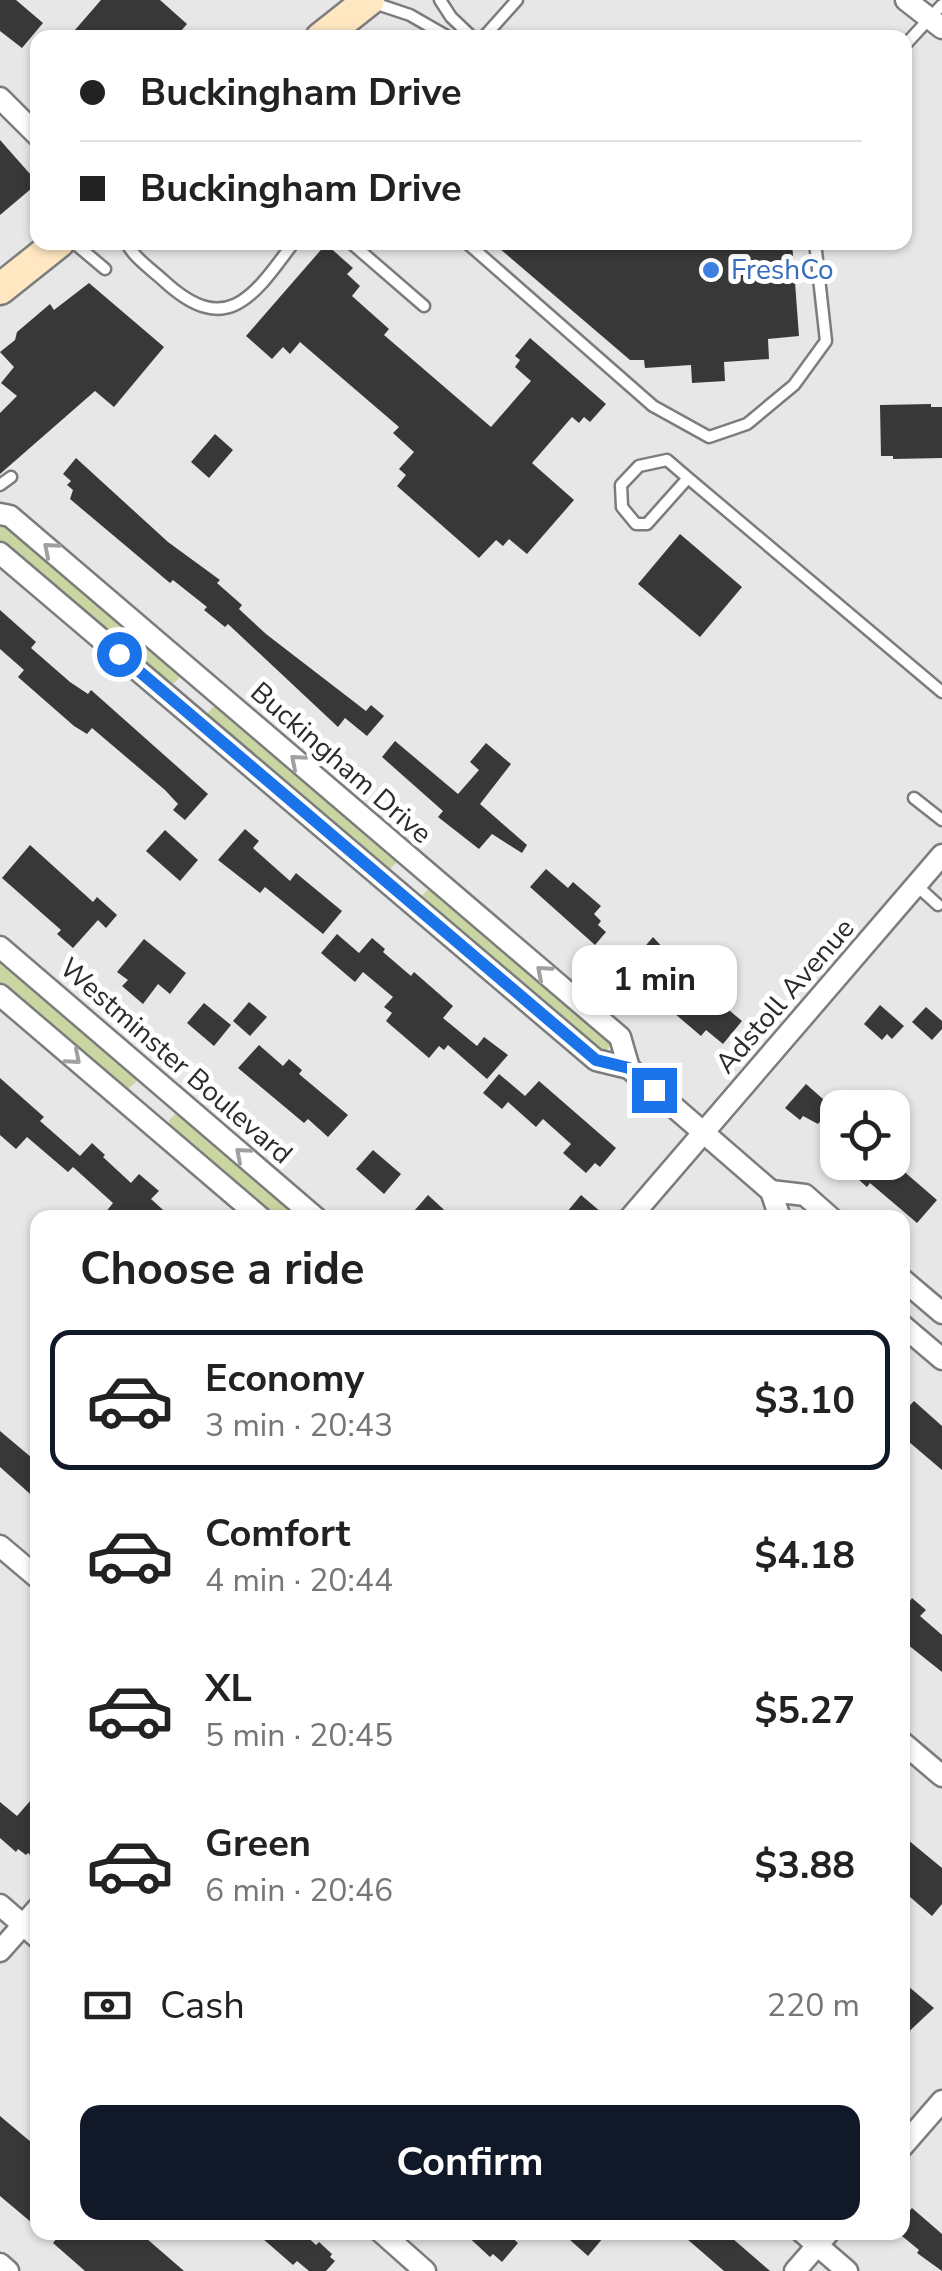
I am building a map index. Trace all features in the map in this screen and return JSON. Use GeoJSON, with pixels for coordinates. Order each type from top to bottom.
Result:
{"type":"FeatureCollection","features":[{"type":"Feature","properties":{"kind":"main road"},"geometry":{"type":"LineString","coordinates":[[331,30],[368,0]]}},
{"type":"Feature","properties":{"kind":"main road"},"geometry":{"type":"LineString","coordinates":[[0,289],[49,250]]}},
{"type":"Feature","properties":{"kind":"street"},"geometry":{"type":"LineString","coordinates":[[906,0],[938,17]]}},
{"type":"Feature","properties":{"kind":"street"},"geometry":{"type":"LineString","coordinates":[[0,98],[30,128]]}},
{"type":"Feature","properties":{"kind":"street","name":"Buckingham Drive"},"geometry":{"type":"LineString","coordinates":[[0,514],[10,516],[620,1038],[629,1068]]}},
{"type":"Feature","properties":{"kind":"street","name":"Buckingham Drive"},"geometry":{"type":"LineString","coordinates":[[0,553],[596,1060],[629,1068],[771,1191],[805,1195],[822,1210]]}},
{"type":"Feature","properties":{"kind":"street","name":"Adstoll Avenue"},"geometry":{"type":"LineString","coordinates":[[637,1210],[942,855]]}},
{"type":"Feature","properties":{"kind":"street","name":"Westminster Boulevard"},"geometry":{"type":"LineString","coordinates":[[0,947],[307,1210]]}},
{"type":"Feature","properties":{"kind":"street"},"geometry":{"type":"LineString","coordinates":[[0,995],[251,1210]]}},
{"type":"Feature","properties":{"kind":"street"},"geometry":{"type":"LineString","coordinates":[[771,1191],[777,1210]]}},
{"type":"Feature","properties":{"kind":"street"},"geometry":{"type":"LineString","coordinates":[[910,1286],[942,1313]]}},
{"type":"Feature","properties":{"kind":"street"},"geometry":{"type":"LineString","coordinates":[[910,1332],[942,1360]]}},
{"type":"Feature","properties":{"kind":"street"},"geometry":{"type":"LineString","coordinates":[[0,1546],[30,1571]]}},
{"type":"Feature","properties":{"kind":"street"},"geometry":{"type":"LineString","coordinates":[[910,1749],[942,1776]]}},
{"type":"Feature","properties":{"kind":"street"},"geometry":{"type":"LineString","coordinates":[[0,1905],[30,1931],[0,1951]]}},
{"type":"Feature","properties":{"kind":"street"},"geometry":{"type":"LineString","coordinates":[[910,2138],[942,2101]]}},
{"type":"Feature","properties":{"kind":"street"},"geometry":{"type":"LineString","coordinates":[[389,2240],[425,2271]]}},
{"type":"Feature","properties":{"kind":"street"},"geometry":{"type":"LineString","coordinates":[[795,2271],[814,2240]]}},
{"type":"Feature","properties":{"kind":"street"},"geometry":{"type":"LineString","coordinates":[[819,2240],[847,2271]]}},
{"type":"Feature","properties":{"kind":"street"},"geometry":{"type":"LineString","coordinates":[[0,2264],[8,2271]]}},
{"type":"Feature","properties":{"kind":"lane"},"geometry":{"type":"LineString","coordinates":[[368,0],[410,15],[436,30]]}},
{"type":"Feature","properties":{"kind":"lane"},"geometry":{"type":"LineString","coordinates":[[440,0],[464,30]]}},
{"type":"Feature","properties":{"kind":"lane"},"geometry":{"type":"LineString","coordinates":[[489,30],[517,0]]}},
{"type":"Feature","properties":{"kind":"lane"},"geometry":{"type":"LineString","coordinates":[[912,39],[938,17]]}},
{"type":"Feature","properties":{"kind":"lane"},"geometry":{"type":"LineString","coordinates":[[83,250],[105,270]]}},
{"type":"Feature","properties":{"kind":"lane"},"geometry":{"type":"LineString","coordinates":[[134,250],[180,295],[205,309],[225,310],[258,291],[289,250]]}},
{"type":"Feature","properties":{"kind":"lane"},"geometry":{"type":"LineString","coordinates":[[359,250],[424,306]]}},
{"type":"Feature","properties":{"kind":"lane"},"geometry":{"type":"LineString","coordinates":[[475,250],[654,406],[709,437],[747,424],[794,384],[826,341],[815,250]]}},
{"type":"Feature","properties":{"kind":"lane"},"geometry":{"type":"LineString","coordinates":[[688,478],[648,524],[636,524],[622,507],[621,485],[639,466],[667,460],[942,692]]}},
{"type":"Feature","properties":{"kind":"lane"},"geometry":{"type":"LineString","coordinates":[[0,485],[11,477]]}},
{"type":"Feature","properties":{"kind":"lane"},"geometry":{"type":"LineString","coordinates":[[914,798],[942,820]]}},
{"type":"Feature","properties":{"kind":"lane"},"geometry":{"type":"LineString","coordinates":[[916,886],[938,905]]}},
{"type":"Feature","properties":{"kind":"green space"},"geometry":{"type":"Polygon","coordinates":[[[0,522],[6,523],[178,670],[179,678],[174,683],[164,681],[0,541],[0,522]]]}},
{"type":"Feature","properties":{"kind":"green space"},"geometry":{"type":"Polygon","coordinates":[[[213,707],[222,709],[395,856],[396,863],[390,869],[381,867],[209,720],[208,713],[213,707]]]}},
{"type":"Feature","properties":{"kind":"green space"},"geometry":{"type":"Polygon","coordinates":[[[427,890],[437,892],[609,1039],[610,1046],[605,1052],[595,1050],[423,903],[422,896],[427,890]]]}},
{"type":"Feature","properties":{"kind":"green space"},"geometry":{"type":"Polygon","coordinates":[[[0,958],[135,1073],[136,1082],[128,1089],[119,1088],[0,984],[0,958]]]}},
{"type":"Feature","properties":{"kind":"green space"},"geometry":{"type":"Polygon","coordinates":[[[175,1114],[184,1115],[295,1210],[265,1210],[170,1128],[169,1120],[175,1114]]]}},
{"type":"Feature","properties":{"kind":"building"},"geometry":{"type":"Polygon","coordinates":[[[0,0],[16,0],[43,23],[37,30],[30,30],[30,38],[22,48],[0,31],[0,0]]]}},
{"type":"Feature","properties":{"kind":"building"},"geometry":{"type":"Polygon","coordinates":[[[101,0],[160,0],[187,24],[182,30],[75,30],[101,0]]]}},
{"type":"Feature","properties":{"kind":"building"},"geometry":{"type":"Polygon","coordinates":[[[0,140],[30,174],[30,190],[0,215],[0,140]]]}},
{"type":"Feature","properties":{"kind":"building"},"geometry":{"type":"Polygon","coordinates":[[[321,250],[333,250],[353,268],[347,274],[360,286],[352,296],[389,329],[384,335],[491,427],[531,381],[515,367],[520,360],[515,356],[530,338],[606,404],[590,422],[584,417],[579,423],[572,417],[532,463],[574,500],[527,554],[509,539],[503,546],[496,540],[479,558],[397,486],[406,475],[399,469],[414,452],[393,433],[399,427],[300,342],[290,354],[283,347],[272,359],[246,336],[321,250]]]}},
{"type":"Feature","properties":{"kind":"building"},"geometry":{"type":"Polygon","coordinates":[[[501,250],[793,250],[799,336],[768,339],[769,359],[724,362],[725,381],[692,383],[691,365],[645,368],[644,360],[630,360],[501,250]]]}},
{"type":"Feature","properties":{"kind":"building"},"geometry":{"type":"Polygon","coordinates":[[[89,283],[164,347],[114,407],[95,391],[0,474],[0,413],[17,396],[1,383],[14,367],[0,352],[50,304],[54,310],[89,283]]]}},
{"type":"Feature","properties":{"kind":"building"},"geometry":{"type":"Polygon","coordinates":[[[880,405],[942,407],[942,458],[881,456],[880,405]]]}},
{"type":"Feature","properties":{"kind":"building"},"geometry":{"type":"Polygon","coordinates":[[[215,434],[233,450],[209,478],[191,462],[215,434]]]}},
{"type":"Feature","properties":{"kind":"building"},"geometry":{"type":"Polygon","coordinates":[[[76,458],[168,542],[220,580],[217,583],[242,605],[239,609],[266,634],[366,711],[371,705],[384,716],[367,736],[345,718],[338,727],[228,624],[225,627],[204,610],[207,607],[173,580],[170,583],[70,499],[73,490],[67,485],[71,481],[63,474],[76,458]]]}},
{"type":"Feature","properties":{"kind":"building"},"geometry":{"type":"Polygon","coordinates":[[[680,534],[742,587],[700,637],[638,584],[680,534]]]}},
{"type":"Feature","properties":{"kind":"building"},"geometry":{"type":"Polygon","coordinates":[[[0,610],[36,642],[31,648],[70,682],[88,694],[91,690],[208,794],[185,820],[173,810],[178,804],[165,790],[92,728],[87,734],[74,726],[18,677],[24,670],[0,649],[0,610]]]}},
{"type":"Feature","properties":{"kind":"building"},"geometry":{"type":"Polygon","coordinates":[[[395,741],[458,794],[479,770],[470,762],[486,743],[511,764],[480,804],[527,845],[522,853],[492,834],[479,849],[438,817],[443,811],[382,757],[395,741]]]}},
{"type":"Feature","properties":{"kind":"building"},"geometry":{"type":"Polygon","coordinates":[[[245,829],[259,841],[253,848],[290,881],[296,873],[342,911],[323,934],[265,887],[260,893],[218,860],[245,829]]]}},
{"type":"Feature","properties":{"kind":"building"},"geometry":{"type":"Polygon","coordinates":[[[165,830],[198,860],[180,881],[146,851],[165,830]]]}},
{"type":"Feature","properties":{"kind":"building"},"geometry":{"type":"Polygon","coordinates":[[[30,845],[93,902],[97,897],[117,915],[106,928],[98,920],[73,948],[57,934],[61,930],[2,878],[30,845]]]}},
{"type":"Feature","properties":{"kind":"building"},"geometry":{"type":"Polygon","coordinates":[[[546,869],[568,888],[573,882],[601,906],[594,914],[606,932],[595,945],[530,887],[546,869]]]}},
{"type":"Feature","properties":{"kind":"building"},"geometry":{"type":"Polygon","coordinates":[[[337,934],[359,953],[372,938],[411,976],[414,972],[453,1006],[443,1018],[477,1046],[484,1037],[508,1055],[487,1079],[448,1045],[444,1050],[439,1046],[429,1058],[386,1021],[392,1013],[384,1007],[393,997],[363,972],[355,982],[321,953],[337,934]]]}},
{"type":"Feature","properties":{"kind":"building"},"geometry":{"type":"Polygon","coordinates":[[[653,937],[694,981],[742,1021],[723,1044],[706,1030],[701,1036],[647,990],[651,984],[629,965],[653,937]]]}},
{"type":"Feature","properties":{"kind":"building"},"geometry":{"type":"Polygon","coordinates":[[[144,939],[186,973],[170,994],[158,984],[143,1004],[122,986],[128,980],[117,972],[144,939]]]}},
{"type":"Feature","properties":{"kind":"building"},"geometry":{"type":"Polygon","coordinates":[[[249,1002],[267,1017],[250,1036],[233,1021],[249,1002]]]}},
{"type":"Feature","properties":{"kind":"building"},"geometry":{"type":"Polygon","coordinates":[[[204,1003],[231,1025],[214,1046],[187,1023],[204,1003]]]}},
{"type":"Feature","properties":{"kind":"building"},"geometry":{"type":"Polygon","coordinates":[[[880,1005],[904,1026],[892,1039],[887,1034],[882,1040],[864,1024],[880,1005]]]}},
{"type":"Feature","properties":{"kind":"building"},"geometry":{"type":"Polygon","coordinates":[[[926,1007],[942,1021],[942,1029],[932,1040],[912,1022],[926,1007]]]}},
{"type":"Feature","properties":{"kind":"building"},"geometry":{"type":"Polygon","coordinates":[[[259,1045],[283,1066],[289,1059],[302,1070],[299,1074],[348,1115],[328,1137],[308,1119],[304,1123],[238,1068],[259,1045]]]}},
{"type":"Feature","properties":{"kind":"building"},"geometry":{"type":"Polygon","coordinates":[[[499,1074],[525,1096],[539,1081],[616,1148],[600,1167],[595,1163],[586,1173],[563,1153],[571,1144],[543,1119],[536,1127],[508,1102],[502,1109],[483,1093],[499,1074]]]}},
{"type":"Feature","properties":{"kind":"building"},"geometry":{"type":"Polygon","coordinates":[[[0,1078],[80,1156],[92,1143],[131,1183],[139,1174],[159,1191],[151,1199],[163,1210],[107,1210],[113,1203],[73,1167],[68,1172],[27,1137],[16,1149],[0,1135],[0,1078]]]}},
{"type":"Feature","properties":{"kind":"building"},"geometry":{"type":"Polygon","coordinates":[[[806,1084],[820,1096],[820,1122],[803,1116],[800,1120],[785,1108],[806,1084]]]}},
{"type":"Feature","properties":{"kind":"building"},"geometry":{"type":"Polygon","coordinates":[[[373,1150],[401,1174],[384,1194],[356,1169],[373,1150]]]}},
{"type":"Feature","properties":{"kind":"building"},"geometry":{"type":"Polygon","coordinates":[[[910,1177],[937,1200],[917,1223],[910,1217],[910,1210],[902,1210],[870,1183],[867,1187],[859,1180],[910,1180],[910,1177]]]}},
{"type":"Feature","properties":{"kind":"building"},"geometry":{"type":"Polygon","coordinates":[[[428,1195],[444,1210],[415,1210],[428,1195]]]}},
{"type":"Feature","properties":{"kind":"building"},"geometry":{"type":"Polygon","coordinates":[[[581,1195],[599,1210],[569,1210],[581,1195]]]}},
{"type":"Feature","properties":{"kind":"building"},"geometry":{"type":"Polygon","coordinates":[[[914,1401],[942,1426],[942,1470],[910,1443],[910,1405],[914,1401]]]}},
{"type":"Feature","properties":{"kind":"building"},"geometry":{"type":"Polygon","coordinates":[[[0,1431],[30,1456],[30,1494],[0,1467],[0,1431]]]}},
{"type":"Feature","properties":{"kind":"building"},"geometry":{"type":"Polygon","coordinates":[[[912,1598],[926,1610],[920,1616],[942,1635],[942,1672],[910,1646],[912,1598]]]}},
{"type":"Feature","properties":{"kind":"building"},"geometry":{"type":"Polygon","coordinates":[[[30,1801],[30,1855],[18,1849],[16,1852],[0,1838],[0,1802],[17,1816],[30,1801]]]}},
{"type":"Feature","properties":{"kind":"building"},"geometry":{"type":"Polygon","coordinates":[[[910,1842],[942,1868],[942,1904],[932,1916],[910,1897],[910,1842]]]}},
{"type":"Feature","properties":{"kind":"building"},"geometry":{"type":"Polygon","coordinates":[[[910,1988],[934,2008],[910,2030],[910,1988]]]}},
{"type":"Feature","properties":{"kind":"building"},"geometry":{"type":"Polygon","coordinates":[[[0,2116],[30,2141],[30,2221],[0,2196],[0,2116]]]}},
{"type":"Feature","properties":{"kind":"building"},"geometry":{"type":"Polygon","coordinates":[[[910,2210],[942,2234],[942,2271],[917,2253],[919,2250],[907,2240],[910,2240],[910,2210]]]}},
{"type":"Feature","properties":{"kind":"building"},"geometry":{"type":"Polygon","coordinates":[[[148,2240],[184,2271],[85,2271],[53,2243],[148,2240]]]}},
{"type":"Feature","properties":{"kind":"building"},"geometry":{"type":"Polygon","coordinates":[[[264,2240],[311,2240],[316,2245],[319,2242],[335,2261],[326,2271],[309,2271],[297,2261],[293,2265],[264,2240]]]}},
{"type":"Feature","properties":{"kind":"building"},"geometry":{"type":"Polygon","coordinates":[[[472,2240],[518,2243],[502,2262],[493,2254],[490,2257],[472,2240]]]}},
{"type":"Feature","properties":{"kind":"building"},"geometry":{"type":"Polygon","coordinates":[[[570,2240],[601,2240],[588,2256],[570,2240]]]}},
{"type":"Feature","properties":{"kind":"building"},"geometry":{"type":"Polygon","coordinates":[[[688,2240],[734,2240],[770,2271],[724,2271],[688,2240]]]}},
{"type":"Feature","properties":{"kind":"place","name":"FreshCo"},"geometry":{"type":"Point","coordinates":[711,270]}},
{"type":"Feature","properties":{"kind":"route"},"geometry":{"type":"LineString","coordinates":[[119,654],[596,1060],[629,1068],[654,1090]]}}]}
